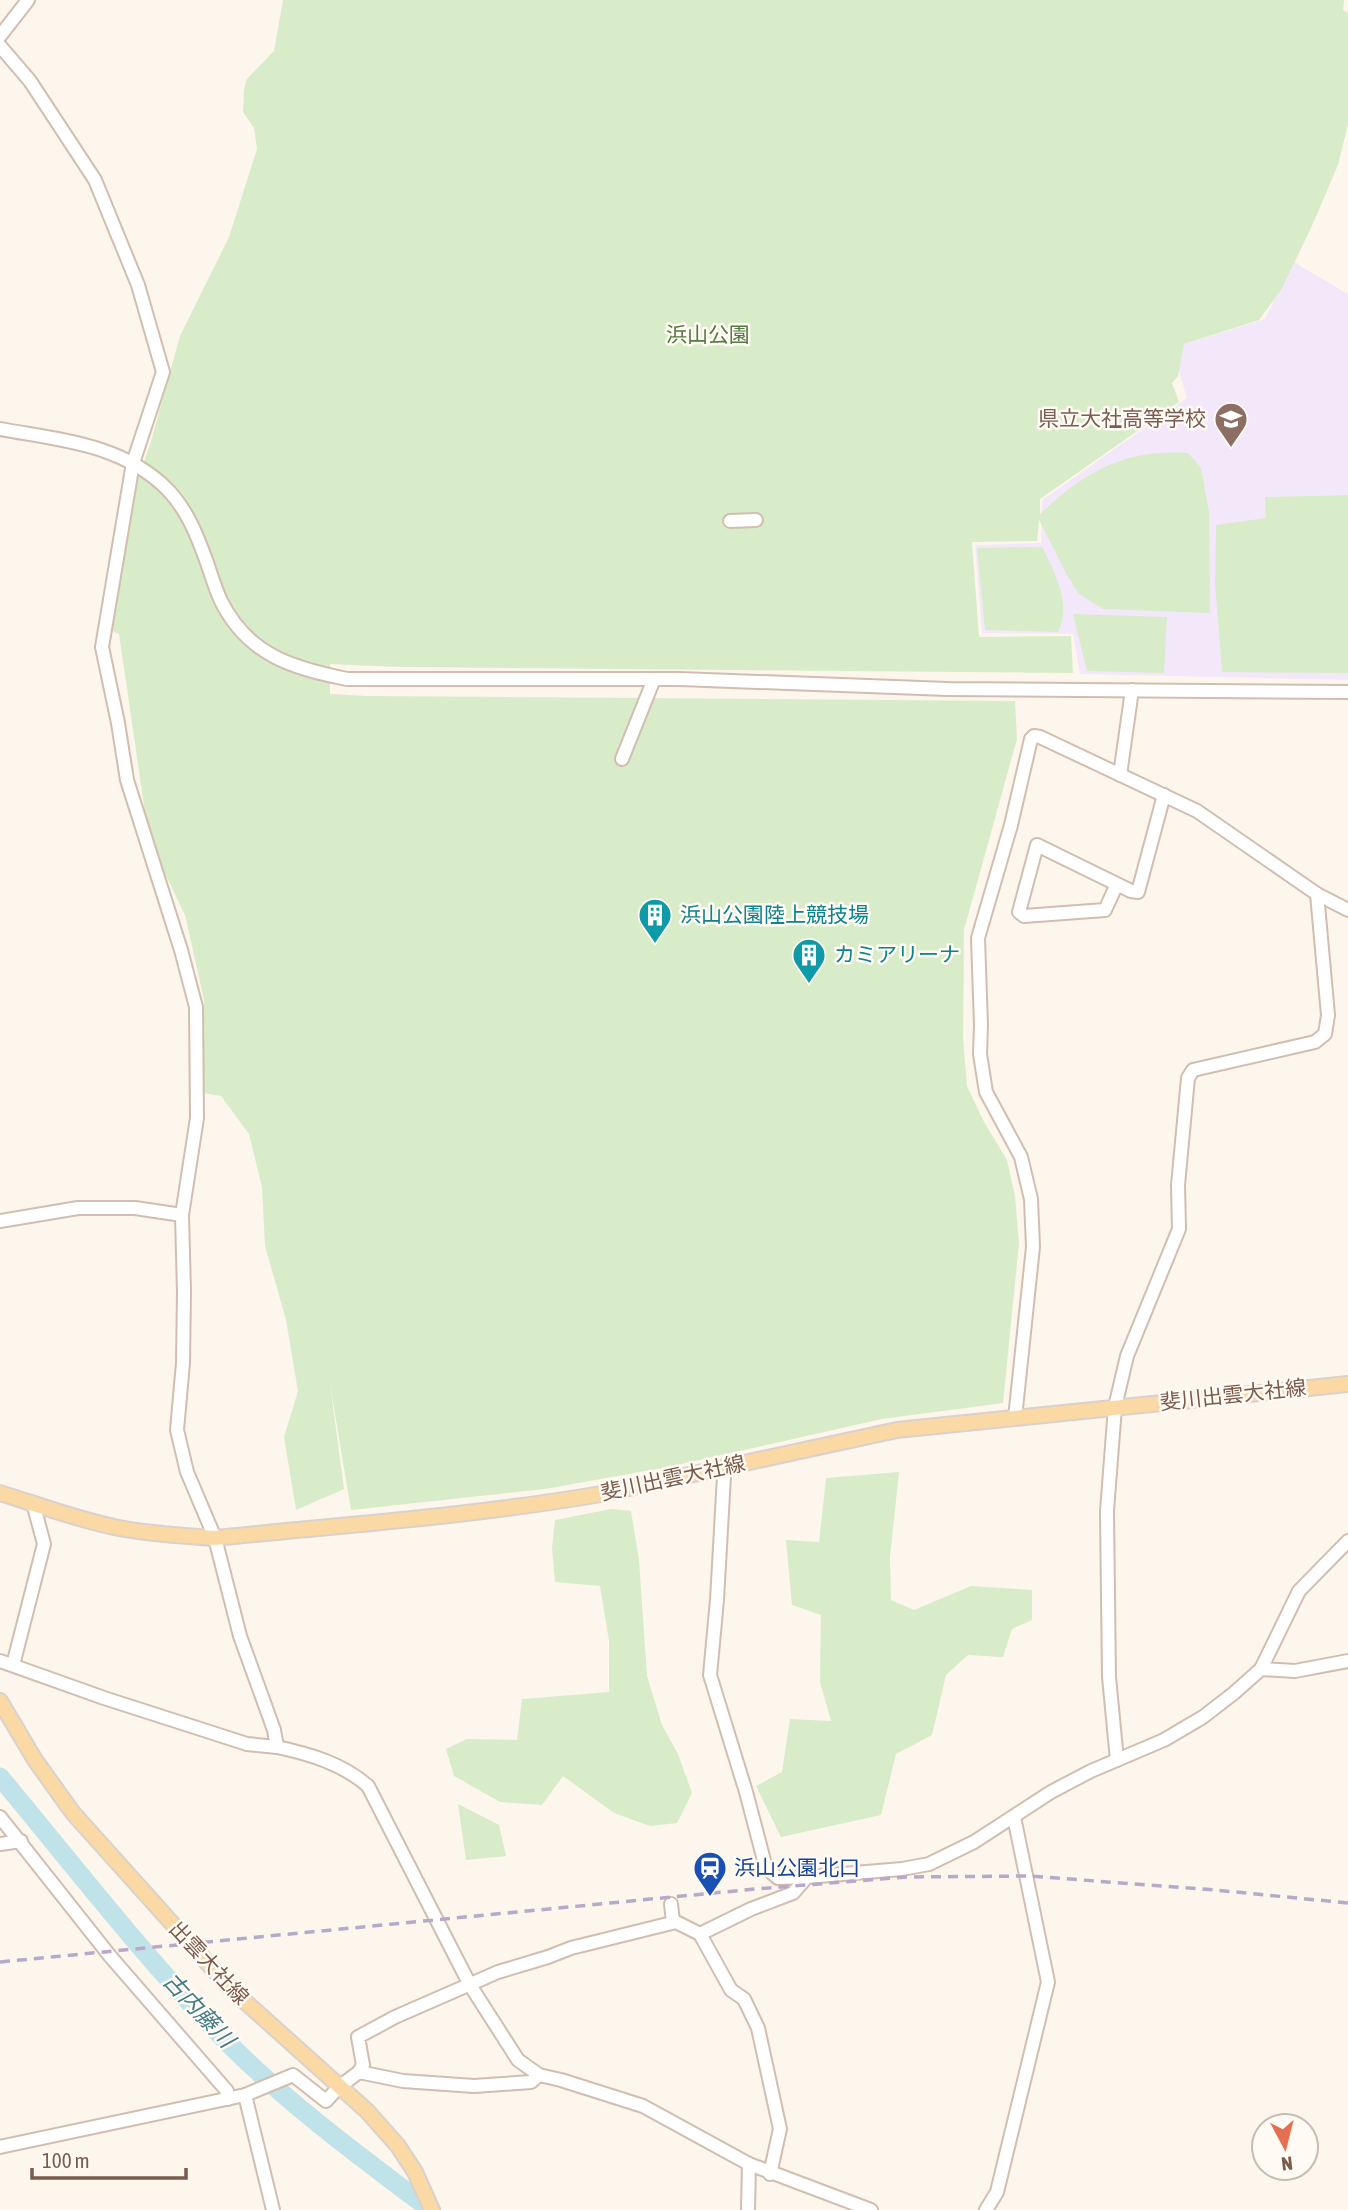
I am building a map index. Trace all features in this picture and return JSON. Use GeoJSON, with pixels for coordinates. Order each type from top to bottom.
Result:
{"type":"FeatureCollection","features":[{"type":"Feature","properties":{"kind":"main road","name":"斐川出雲大社線"},"geometry":{"type":"LineString","coordinates":[[0,1493],[118,1528],[171,1536],[215,1538],[557,1501],[897,1430],[1348,1384]]}},
{"type":"Feature","properties":{"kind":"main road","name":"出雲大社線"},"geometry":{"type":"LineString","coordinates":[[0,1701],[35,1760],[73,1813],[230,1988],[367,2111],[398,2146],[415,2172],[432,2210]]}},
{"type":"Feature","properties":{"kind":"street"},"geometry":{"type":"LineString","coordinates":[[0,36],[28,0]]}},
{"type":"Feature","properties":{"kind":"street"},"geometry":{"type":"LineString","coordinates":[[0,46],[30,81],[95,180],[138,285],[163,372],[133,463],[102,647],[127,780],[181,950],[196,1007],[197,1118],[182,1215],[183,1363],[177,1430],[187,1472],[215,1538],[240,1636],[274,1730],[277,1747]]}},
{"type":"Feature","properties":{"kind":"street"},"geometry":{"type":"LineString","coordinates":[[0,429],[95,447],[133,463],[168,490],[196,533],[221,601],[239,628],[273,658],[310,672],[347,679],[654,679],[947,689],[1348,692]]}},
{"type":"Feature","properties":{"kind":"street"},"geometry":{"type":"LineString","coordinates":[[730,521],[756,520]]}},
{"type":"Feature","properties":{"kind":"street"},"geometry":{"type":"LineString","coordinates":[[622,759],[654,679]]}},
{"type":"Feature","properties":{"kind":"street"},"geometry":{"type":"LineString","coordinates":[[1120,775],[1132,690]]}},
{"type":"Feature","properties":{"kind":"street"},"geometry":{"type":"LineString","coordinates":[[1015,1418],[1033,1247],[1031,1199],[1021,1157],[986,1092],[980,1054],[978,938],[1011,825],[1031,739],[1034,736],[1040,737],[1197,811],[1317,894],[1348,910]]}},
{"type":"Feature","properties":{"kind":"street"},"geometry":{"type":"LineString","coordinates":[[1117,884],[1105,910],[1024,916],[1019,912],[1037,845],[1138,892],[1164,795]]}},
{"type":"Feature","properties":{"kind":"street"},"geometry":{"type":"LineString","coordinates":[[1116,1760],[1109,1677],[1107,1510],[1115,1407],[1127,1356],[1179,1229],[1178,1185],[1188,1078],[1193,1070],[1315,1042],[1325,1034],[1328,1015],[1317,894]]}},
{"type":"Feature","properties":{"kind":"street"},"geometry":{"type":"LineString","coordinates":[[0,1221],[78,1208],[135,1208],[182,1215]]}},
{"type":"Feature","properties":{"kind":"street"},"geometry":{"type":"LineString","coordinates":[[722,1467],[724,1476],[718,1586],[710,1675],[766,1868],[778,1878],[902,1869],[929,1864],[974,1842],[1051,1792],[1164,1740],[1203,1717],[1261,1669],[1299,1591],[1348,1541]]}},
{"type":"Feature","properties":{"kind":"street"},"geometry":{"type":"LineString","coordinates":[[13,1665],[44,1544],[33,1503]]}},
{"type":"Feature","properties":{"kind":"street"},"geometry":{"type":"LineString","coordinates":[[0,1661],[247,1744],[303,1752],[353,1773],[368,1786],[470,1985],[518,2060],[539,2075],[643,2106],[770,2174],[871,2210]]}},
{"type":"Feature","properties":{"kind":"street"},"geometry":{"type":"LineString","coordinates":[[1261,1669],[1295,1671],[1348,1661]]}},
{"type":"Feature","properties":{"kind":"street"},"geometry":{"type":"LineString","coordinates":[[0,1816],[110,1956],[227,2091],[228,2099]]}},
{"type":"Feature","properties":{"kind":"street"},"geometry":{"type":"LineString","coordinates":[[986,2210],[996,2192],[1048,1982],[1014,1817]]}},
{"type":"Feature","properties":{"kind":"street"},"geometry":{"type":"LineString","coordinates":[[0,1844],[21,1840]]}},
{"type":"Feature","properties":{"kind":"street"},"geometry":{"type":"LineString","coordinates":[[700,1934],[751,1909],[793,1893],[807,1877]]}},
{"type":"Feature","properties":{"kind":"street"},"geometry":{"type":"LineString","coordinates":[[671,1904],[673,1922]]}},
{"type":"Feature","properties":{"kind":"street"},"geometry":{"type":"LineString","coordinates":[[0,2147],[228,2099],[251,2093],[293,2075],[326,2101],[339,2087],[359,2073],[363,2065],[358,2037],[394,2017],[498,1972],[571,1948],[676,1922],[700,1934],[731,1990],[744,1999],[758,2028],[780,2129],[770,2174]]}},
{"type":"Feature","properties":{"kind":"street"},"geometry":{"type":"LineString","coordinates":[[359,2073],[403,2081],[474,2086],[531,2082],[539,2075]]}},
{"type":"Feature","properties":{"kind":"street"},"geometry":{"type":"LineString","coordinates":[[251,2093],[273,2210]]}},
{"type":"Feature","properties":{"kind":"street"},"geometry":{"type":"LineString","coordinates":[[748,2210],[749,2164]]}},
{"type":"Feature","properties":{"kind":"shaded area","name":"県立大社高等学校"},"geometry":{"type":"Polygon","coordinates":[[[1292,261],[1348,294],[1348,680],[1080,674],[1073,634],[982,633],[975,545],[1041,543],[1042,500],[1187,398],[1172,348],[1265,319],[1292,261]]]}},
{"type":"Feature","properties":{"kind":"green space","name":"浜山公園"},"geometry":{"type":"Polygon","coordinates":[[[283,0],[1344,0],[1343,10],[1348,13],[1348,124],[1338,165],[1281,290],[1259,320],[1184,344],[1178,376],[1172,383],[1179,402],[1040,499],[1040,514],[1074,486],[1107,466],[1144,455],[1188,453],[1201,468],[1209,512],[1210,613],[1103,609],[1079,594],[1039,520],[1037,541],[972,542],[979,637],[1071,636],[1073,673],[400,667],[330,664],[330,694],[366,696],[1015,701],[1017,739],[964,930],[963,1038],[967,1086],[1007,1160],[1015,1196],[1019,1243],[1003,1403],[882,1419],[668,1467],[545,1489],[351,1510],[330,1384],[344,1489],[296,1510],[284,1437],[298,1391],[286,1320],[265,1246],[262,1187],[249,1134],[221,1096],[203,1093],[204,1000],[185,915],[148,833],[119,634],[112,631],[136,482],[150,445],[180,336],[229,237],[257,149],[254,128],[243,112],[244,89],[247,79],[274,51],[283,0]]]}},
{"type":"Feature","properties":{"kind":"green space"},"geometry":{"type":"Polygon","coordinates":[[[1348,495],[1348,673],[1222,672],[1215,583],[1216,525],[1266,518],[1265,497],[1348,495]]]}},
{"type":"Feature","properties":{"kind":"green space"},"geometry":{"type":"Polygon","coordinates":[[[1042,547],[1063,600],[1062,621],[1058,632],[985,630],[977,548],[1042,547]]]}},
{"type":"Feature","properties":{"kind":"green space"},"geometry":{"type":"Polygon","coordinates":[[[1073,614],[1167,617],[1164,673],[1087,671],[1073,614]]]}},
{"type":"Feature","properties":{"kind":"green space"},"geometry":{"type":"Polygon","coordinates":[[[899,1472],[890,1557],[891,1600],[914,1610],[971,1586],[1032,1590],[1032,1620],[1012,1629],[1003,1657],[968,1655],[946,1675],[932,1735],[896,1754],[881,1815],[781,1837],[756,1786],[782,1772],[790,1719],[831,1721],[820,1682],[821,1615],[792,1605],[786,1540],[819,1542],[826,1478],[899,1472]]]}},
{"type":"Feature","properties":{"kind":"green space"},"geometry":{"type":"Polygon","coordinates":[[[611,1509],[631,1511],[639,1560],[647,1676],[662,1725],[678,1754],[692,1793],[677,1823],[650,1826],[614,1813],[563,1776],[542,1805],[500,1802],[454,1776],[446,1749],[467,1739],[517,1740],[522,1699],[609,1692],[609,1641],[600,1586],[555,1582],[552,1548],[555,1520],[611,1509]]]}},
{"type":"Feature","properties":{"kind":"green space"},"geometry":{"type":"Polygon","coordinates":[[[458,1804],[499,1825],[506,1856],[466,1860],[458,1804]]]}},
{"type":"Feature","properties":{"kind":"waterway","name":"古内藤川"},"geometry":{"type":"LineString","coordinates":[[0,1777],[140,1947],[229,2044],[302,2110],[431,2210]]}},
{"type":"Feature","properties":{"kind":"railway"},"geometry":{"type":"LineString","coordinates":[[0,1962],[755,1889],[906,1877],[1029,1876],[1348,1903]]}},
{"type":"Feature","properties":{"kind":"place","name":"県立大社高等学校"},"geometry":{"type":"Point","coordinates":[1231,449]}},
{"type":"Feature","properties":{"kind":"place","name":"浜山公園陸上競技場"},"geometry":{"type":"Point","coordinates":[655,945]}},
{"type":"Feature","properties":{"kind":"place","name":"カミアリーナ"},"geometry":{"type":"Point","coordinates":[809,985]}},
{"type":"Feature","properties":{"kind":"place","name":"浜山公園北口"},"geometry":{"type":"Point","coordinates":[710,1898]}}]}
